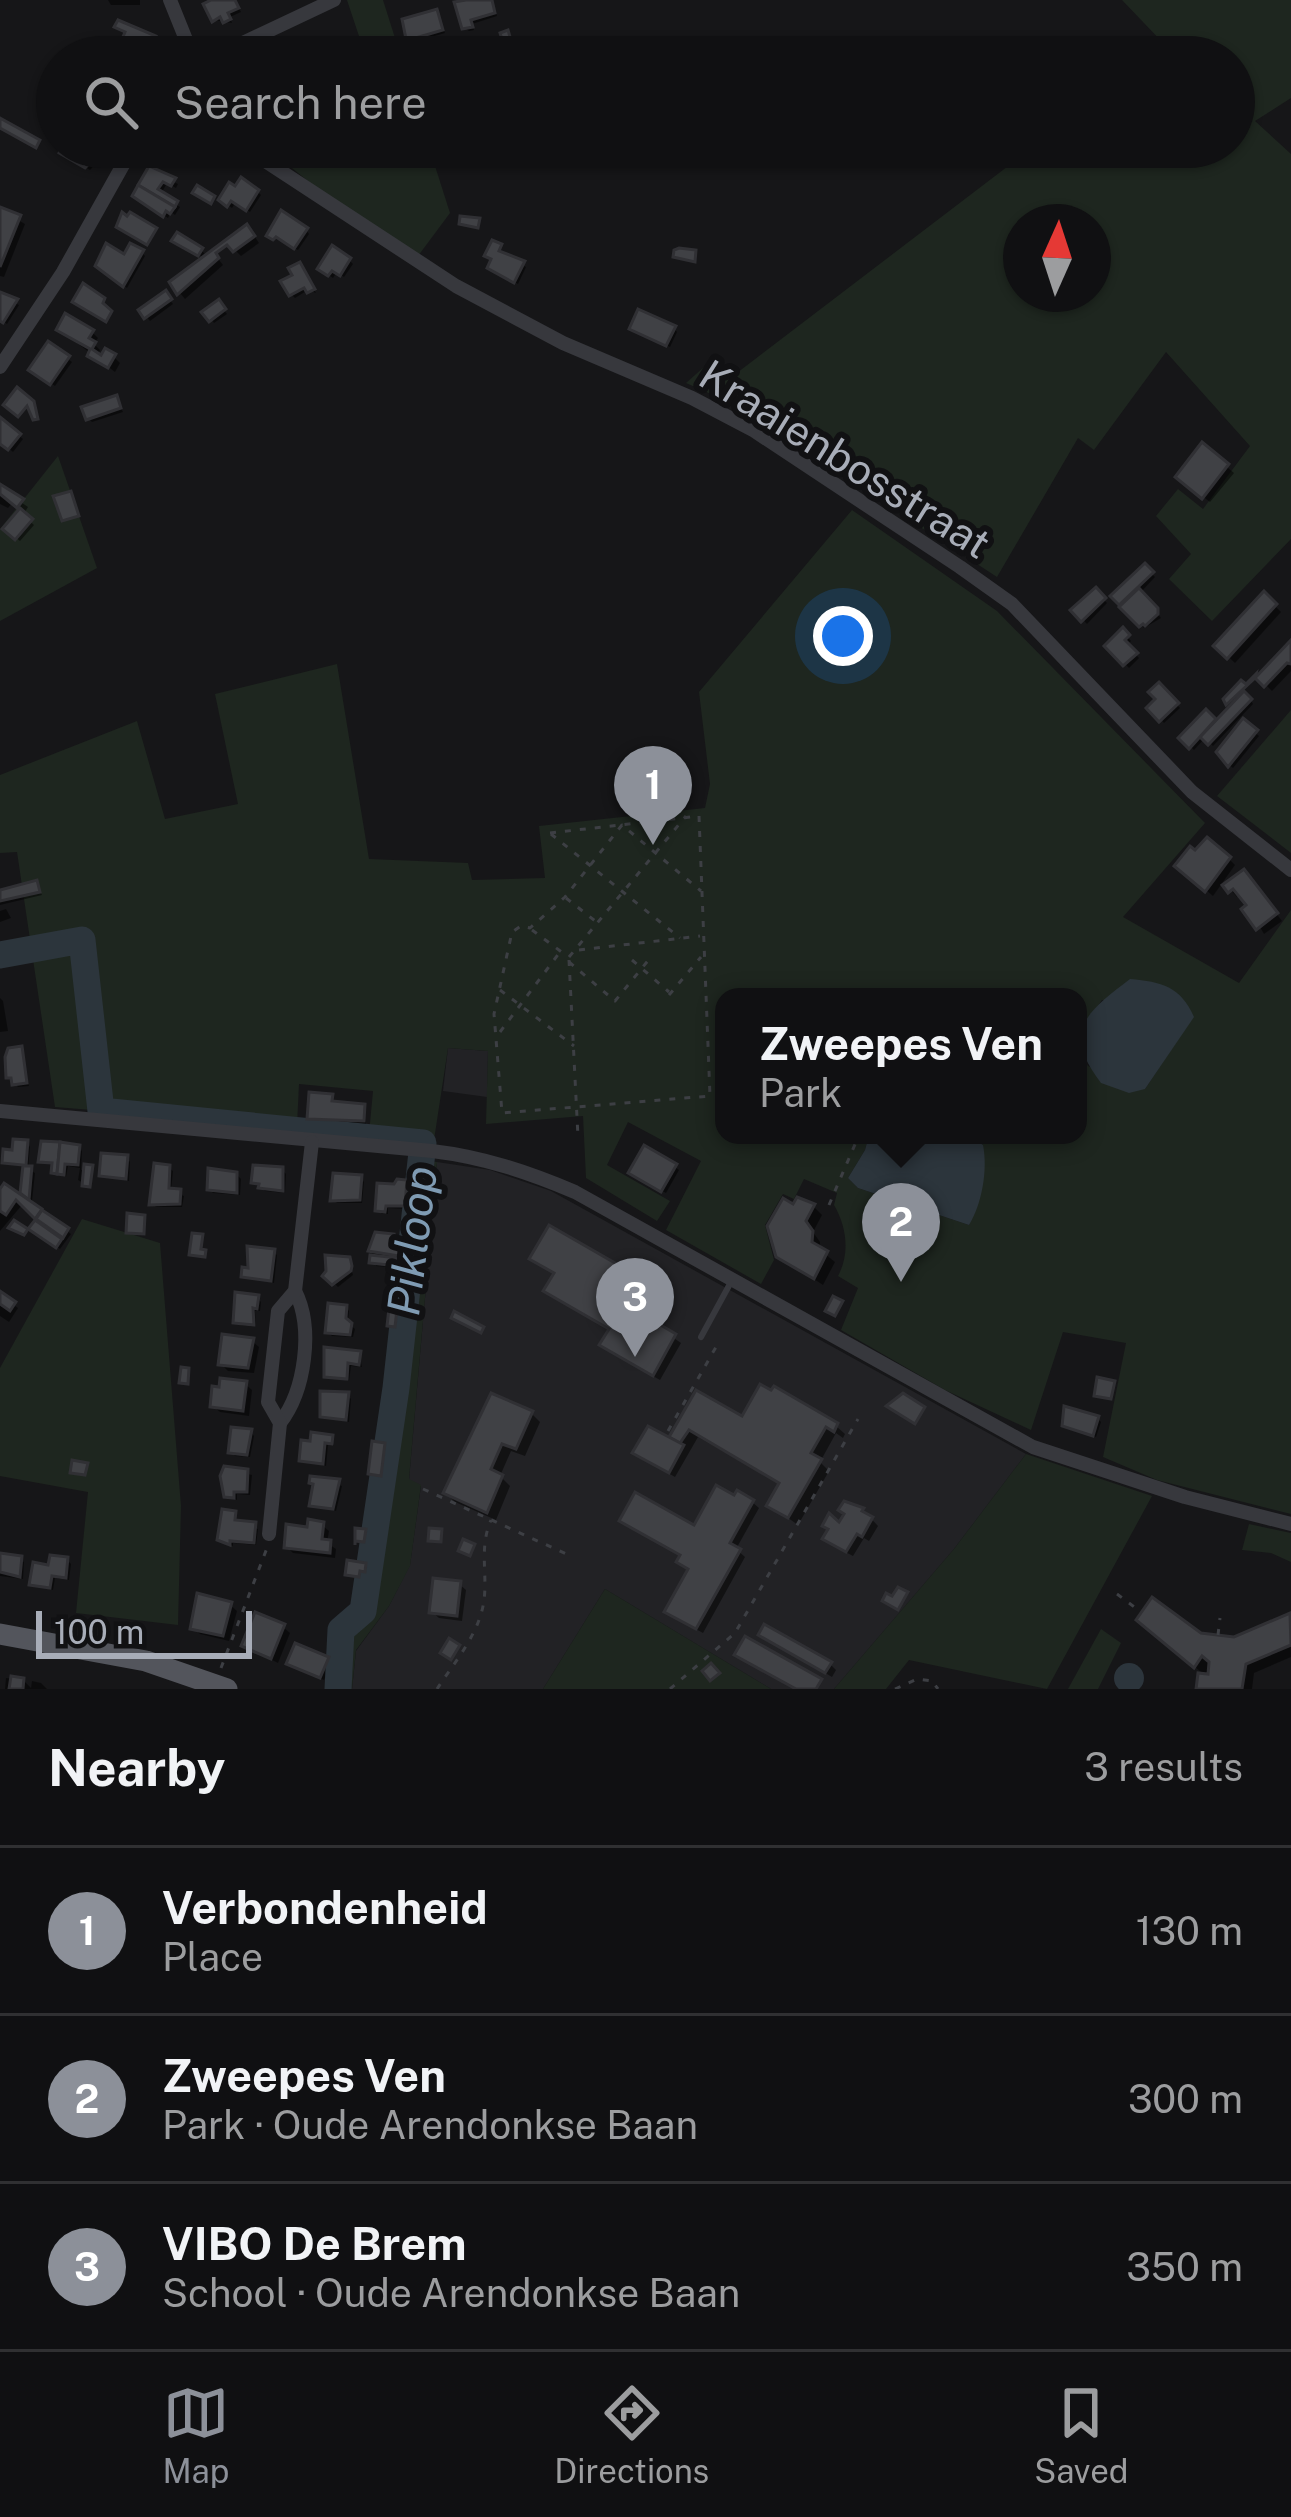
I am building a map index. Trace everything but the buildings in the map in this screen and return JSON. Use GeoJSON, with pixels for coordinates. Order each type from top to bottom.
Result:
{"type":"FeatureCollection","features":[{"type":"Feature","properties":{"kind":"main road"},"geometry":{"type":"LineString","coordinates":[[0,1634],[92,1648],[221,1687]]}},
{"type":"Feature","properties":{"kind":"street"},"geometry":{"type":"LineString","coordinates":[[170,0],[185,36]]}},
{"type":"Feature","properties":{"kind":"street"},"geometry":{"type":"LineString","coordinates":[[258,36],[334,0]]}},
{"type":"Feature","properties":{"kind":"street"},"geometry":{"type":"LineString","coordinates":[[0,367],[63,272],[121,168]]}},
{"type":"Feature","properties":{"kind":"street","name":"Kraaienbosstraat"},"geometry":{"type":"LineString","coordinates":[[276,168],[456,286],[563,343],[692,398],[753,430],[960,567],[1012,604],[1192,792],[1291,870]]}},
{"type":"Feature","properties":{"kind":"street"},"geometry":{"type":"LineString","coordinates":[[1,1114],[432,1150],[525,1171],[575,1192],[1033,1447],[1185,1497],[1291,1525]]}},
{"type":"Feature","properties":{"kind":"street"},"geometry":{"type":"LineString","coordinates":[[280,1423],[268,1402],[278,1311],[295,1291],[312,1142]]}},
{"type":"Feature","properties":{"kind":"street"},"geometry":{"type":"LineString","coordinates":[[269,1534],[280,1423],[296,1403],[307,1314],[295,1291]]}},
{"type":"Feature","properties":{"kind":"lane"},"geometry":{"type":"LineString","coordinates":[[701,1337],[732,1280]]}},
{"type":"Feature","properties":{"kind":"path"},"geometry":{"type":"LineString","coordinates":[[578,1138],[569,959],[687,815]]}},
{"type":"Feature","properties":{"kind":"path"},"geometry":{"type":"LineString","coordinates":[[530,928],[565,897],[622,822],[699,816],[710,1096],[502,1113],[494,1014],[512,932],[521,926],[530,928],[614,1001],[652,957]]}},
{"type":"Feature","properties":{"kind":"path"},"geometry":{"type":"LineString","coordinates":[[680,938],[550,833],[622,825],[701,891]]}},
{"type":"Feature","properties":{"kind":"path"},"geometry":{"type":"LineString","coordinates":[[565,897],[599,924]]}},
{"type":"Feature","properties":{"kind":"path"},"geometry":{"type":"LineString","coordinates":[[577,950],[704,935]]}},
{"type":"Feature","properties":{"kind":"path"},"geometry":{"type":"LineString","coordinates":[[497,1036],[560,952]]}},
{"type":"Feature","properties":{"kind":"path"},"geometry":{"type":"LineString","coordinates":[[632,960],[670,994],[702,955]]}},
{"type":"Feature","properties":{"kind":"path"},"geometry":{"type":"LineString","coordinates":[[499,989],[574,1046]]}},
{"type":"Feature","properties":{"kind":"path"},"geometry":{"type":"LineString","coordinates":[[829,1205],[855,1144]]}},
{"type":"Feature","properties":{"kind":"path"},"geometry":{"type":"LineString","coordinates":[[668,1432],[716,1347]]}},
{"type":"Feature","properties":{"kind":"path"},"geometry":{"type":"LineString","coordinates":[[670,1689],[735,1633],[858,1419]]}},
{"type":"Feature","properties":{"kind":"path"},"geometry":{"type":"LineString","coordinates":[[423,1489],[573,1557]]}},
{"type":"Feature","properties":{"kind":"path"},"geometry":{"type":"LineString","coordinates":[[437,1689],[482,1613],[481,1552],[491,1520]]}},
{"type":"Feature","properties":{"kind":"path"},"geometry":{"type":"LineString","coordinates":[[221,1687],[269,1534]]}},
{"type":"Feature","properties":{"kind":"path"},"geometry":{"type":"LineString","coordinates":[[1118,1594],[1142,1612]]}},
{"type":"Feature","properties":{"kind":"path"},"geometry":{"type":"LineString","coordinates":[[1218,1635],[1220,1618]]}},
{"type":"Feature","properties":{"kind":"path"},"geometry":{"type":"LineString","coordinates":[[896,1689],[917,1679],[932,1681],[938,1689]]}},
{"type":"Feature","properties":{"kind":"shaded area"},"geometry":{"type":"Polygon","coordinates":[[[347,0],[383,0],[394,36],[359,36],[347,0]]]}},
{"type":"Feature","properties":{"kind":"shaded area"},"geometry":{"type":"Polygon","coordinates":[[[1122,0],[1291,0],[1291,98],[1255,121],[1255,36],[1156,36],[1122,0]]]}},
{"type":"Feature","properties":{"kind":"shaded area"},"geometry":{"type":"Polygon","coordinates":[[[1255,121],[1291,154],[1291,539],[1212,621],[1169,579],[1191,554],[1156,516],[1178,489],[1203,509],[1250,446],[1166,352],[1094,450],[1078,438],[997,577],[727,401],[686,383],[713,359],[729,379],[1005,168],[1255,168],[1255,121]]]}},
{"type":"Feature","properties":{"kind":"shaded area"},"geometry":{"type":"Polygon","coordinates":[[[292,168],[436,168],[450,213],[418,256],[334,202],[292,168]]]}},
{"type":"Feature","properties":{"kind":"shaded area"},"geometry":{"type":"Polygon","coordinates":[[[58,456],[97,568],[0,621],[0,529],[58,456]]]}},
{"type":"Feature","properties":{"kind":"shaded area"},"geometry":{"type":"Polygon","coordinates":[[[852,510],[997,611],[1205,823],[1123,917],[1239,983],[1291,910],[1291,1514],[1157,1480],[1103,1457],[1126,1343],[1063,1332],[1031,1430],[945,1390],[841,1330],[858,1288],[838,1276],[845,1240],[834,1205],[837,1193],[804,1179],[794,1199],[783,1194],[765,1225],[774,1260],[761,1284],[666,1230],[701,1161],[628,1122],[607,1165],[670,1201],[657,1221],[586,1178],[583,1116],[486,1124],[488,1051],[448,1048],[434,1140],[369,1134],[373,1091],[299,1084],[297,1126],[111,1106],[92,1110],[55,1107],[17,852],[0,853],[0,775],[137,721],[165,819],[238,804],[215,694],[337,664],[369,859],[468,863],[472,880],[545,878],[539,826],[705,808],[710,784],[699,692],[852,510]]]}},
{"type":"Feature","properties":{"kind":"shaded area"},"geometry":{"type":"Polygon","coordinates":[[[1291,710],[1291,853],[1217,796],[1291,710]]]}},
{"type":"Feature","properties":{"kind":"shaded area"},"geometry":{"type":"Polygon","coordinates":[[[1130,979],[1152,982],[1183,998],[1194,1017],[1145,1089],[1129,1093],[1101,1083],[1089,1065],[1087,1020],[1130,979]]]}},
{"type":"Feature","properties":{"kind":"shaded area"},"geometry":{"type":"Polygon","coordinates":[[[448,1048],[488,1051],[487,1097],[443,1091],[448,1048]]]}},
{"type":"Feature","properties":{"kind":"shaded area"},"geometry":{"type":"Polygon","coordinates":[[[867,1144],[983,1145],[983,1187],[969,1225],[858,1188],[848,1178],[867,1144]]]}},
{"type":"Feature","properties":{"kind":"shaded area"},"geometry":{"type":"Polygon","coordinates":[[[422,1160],[437,1162],[409,1479],[421,1485],[410,1566],[389,1606],[356,1650],[352,1689],[338,1689],[341,1630],[363,1611],[396,1388],[422,1160]]]}},
{"type":"Feature","properties":{"kind":"shaded area"},"geometry":{"type":"Polygon","coordinates":[[[437,1162],[490,1170],[551,1191],[1026,1454],[954,1549],[834,1689],[771,1689],[605,1589],[543,1689],[352,1689],[356,1651],[389,1606],[410,1565],[421,1486],[409,1480],[437,1162]]]}},
{"type":"Feature","properties":{"kind":"shaded area"},"geometry":{"type":"Polygon","coordinates":[[[82,1219],[160,1243],[181,1506],[178,1625],[76,1613],[88,1492],[0,1476],[0,1368],[82,1219]]]}},
{"type":"Feature","properties":{"kind":"shaded area"},"geometry":{"type":"Polygon","coordinates":[[[1026,1454],[1152,1496],[1047,1689],[909,1660],[886,1689],[834,1689],[954,1549],[1026,1454]]]}},
{"type":"Feature","properties":{"kind":"shaded area"},"geometry":{"type":"Polygon","coordinates":[[[1249,1524],[1291,1533],[1291,1562],[1271,1553],[1242,1550],[1249,1524]]]}},
{"type":"Feature","properties":{"kind":"shaded area"},"geometry":{"type":"Polygon","coordinates":[[[605,1589],[771,1689],[543,1689],[605,1589]]]}},
{"type":"Feature","properties":{"kind":"shaded area"},"geometry":{"type":"Polygon","coordinates":[[[1101,1629],[1121,1643],[1098,1689],[1068,1689],[1101,1629]]]}},
{"type":"Feature","properties":{"kind":"shaded area"},"geometry":{"type":"Polygon","coordinates":[[[1123,1664],[1135,1664],[1143,1672],[1140,1689],[1118,1689],[1115,1684],[1115,1672],[1123,1664]]]}},
{"type":"Feature","properties":{"kind":"waterway","name":"Pikloop"},"geometry":{"type":"LineString","coordinates":[[0,955],[82,940],[101,1111],[423,1143],[396,1388],[363,1611],[341,1630],[338,1689]]}},
{"type":"Feature","properties":{"kind":"place","name":"Verbondenheid"},"geometry":{"type":"Point","coordinates":[653,845]}},
{"type":"Feature","properties":{"kind":"place","name":"Zweepes Ven"},"geometry":{"type":"Point","coordinates":[901,1282]}},
{"type":"Feature","properties":{"kind":"place","name":"VIBO De Brem"},"geometry":{"type":"Point","coordinates":[635,1357]}}]}
